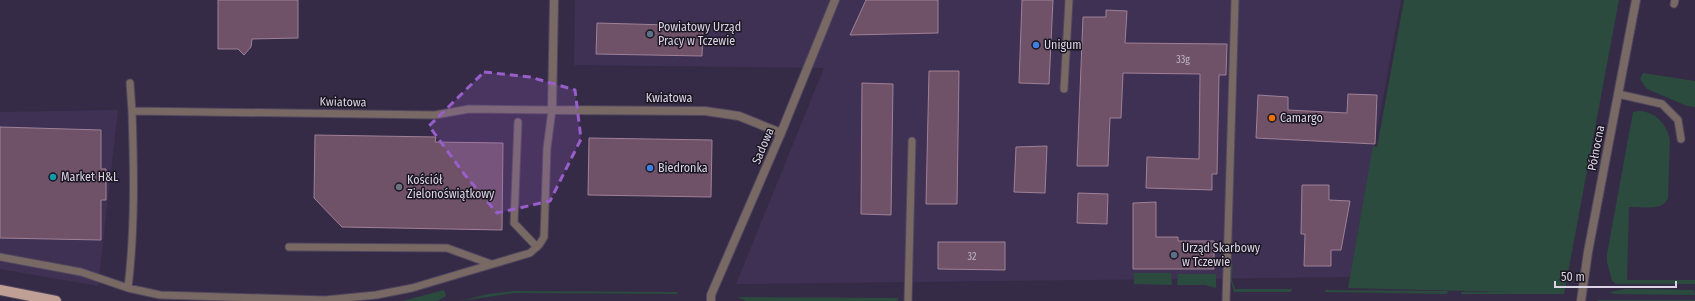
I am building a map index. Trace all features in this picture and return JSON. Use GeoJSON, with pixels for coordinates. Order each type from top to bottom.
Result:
{"type":"FeatureCollection","features":[{"type":"Feature","properties":{"kind":"main road"},"geometry":{"type":"LineString","coordinates":[[0,290],[56,301]]}},
{"type":"Feature","properties":{"kind":"street"},"geometry":{"type":"LineString","coordinates":[[552,110],[554,0]]}},
{"type":"Feature","properties":{"kind":"street","name":"Sadowa"},"geometry":{"type":"LineString","coordinates":[[711,301],[711,295],[781,133],[835,0]]}},
{"type":"Feature","properties":{"kind":"street","name":"Północna"},"geometry":{"type":"LineString","coordinates":[[1581,301],[1588,252],[1636,0]]}},
{"type":"Feature","properties":{"kind":"street","name":"Kwiatowa"},"geometry":{"type":"LineString","coordinates":[[552,110],[705,110],[738,116],[781,133]]}},
{"type":"Feature","properties":{"kind":"lane"},"geometry":{"type":"LineString","coordinates":[[1064,89],[1069,0]]}},
{"type":"Feature","properties":{"kind":"lane"},"geometry":{"type":"LineString","coordinates":[[1226,301],[1235,0]]}},
{"type":"Feature","properties":{"kind":"lane"},"geometry":{"type":"LineString","coordinates":[[128,288],[132,257],[134,182],[130,82]]}},
{"type":"Feature","properties":{"kind":"lane"},"geometry":{"type":"LineString","coordinates":[[1618,94],[1662,104],[1678,120],[1681,139]]}},
{"type":"Feature","properties":{"kind":"lane","name":"Kwiatowa"},"geometry":{"type":"LineString","coordinates":[[132,112],[435,115],[469,108],[552,110]]}},
{"type":"Feature","properties":{"kind":"lane"},"geometry":{"type":"LineString","coordinates":[[0,257],[81,272],[128,288],[160,295],[325,300],[376,295],[412,288],[530,253],[537,247],[544,237],[547,148],[552,110]]}},
{"type":"Feature","properties":{"kind":"lane"},"geometry":{"type":"LineString","coordinates":[[518,122],[514,223],[537,247]]}},
{"type":"Feature","properties":{"kind":"lane"},"geometry":{"type":"LineString","coordinates":[[908,301],[912,141]]}},
{"type":"Feature","properties":{"kind":"lane"},"geometry":{"type":"LineString","coordinates":[[289,247],[447,248],[491,264]]}},
{"type":"Feature","properties":{"kind":"highlighted area"},"geometry":{"type":"Polygon","coordinates":[[[484,72],[530,77],[575,90],[581,139],[550,201],[497,213],[465,175],[429,126],[484,72]]]}},
{"type":"Feature","properties":{"kind":"shaded area"},"geometry":{"type":"Polygon","coordinates":[[[575,0],[1401,0],[1350,277],[736,284],[824,68],[574,65],[575,0]]]}},
{"type":"Feature","properties":{"kind":"shaded area","name":"Market H&L"},"geometry":{"type":"Polygon","coordinates":[[[118,110],[98,286],[0,269],[0,112],[118,110]]]}},
{"type":"Feature","properties":{"kind":"green space"},"geometry":{"type":"Polygon","coordinates":[[[1404,0],[1619,0],[1564,294],[1461,294],[1461,292],[1507,292],[1348,288],[1373,146],[1377,147],[1404,0]]]}},
{"type":"Feature","properties":{"kind":"green space"},"geometry":{"type":"Polygon","coordinates":[[[1643,73],[1695,81],[1695,107],[1687,106],[1647,89],[1640,79],[1643,73]]]}},
{"type":"Feature","properties":{"kind":"green space"},"geometry":{"type":"Polygon","coordinates":[[[1640,111],[1651,114],[1660,120],[1666,128],[1670,139],[1668,198],[1662,205],[1657,207],[1629,207],[1627,280],[1695,280],[1695,284],[1616,284],[1612,281],[1607,262],[1607,254],[1633,112],[1640,111]]]}},
{"type":"Feature","properties":{"kind":"green space"},"geometry":{"type":"Polygon","coordinates":[[[1230,265],[1233,265],[1232,280],[1235,289],[1292,289],[1291,292],[1234,292],[1231,281],[1230,265]]]}},
{"type":"Feature","properties":{"kind":"green space"},"geometry":{"type":"Polygon","coordinates":[[[1134,273],[1171,273],[1172,285],[1134,284],[1134,273]]]}},
{"type":"Feature","properties":{"kind":"green space"},"geometry":{"type":"Polygon","coordinates":[[[1178,274],[1216,274],[1216,288],[1205,285],[1177,285],[1178,274]]]}},
{"type":"Feature","properties":{"kind":"green space"},"geometry":{"type":"Polygon","coordinates":[[[1626,289],[1694,290],[1695,295],[1614,294],[1609,292],[1626,289]]]}},
{"type":"Feature","properties":{"kind":"green space"},"geometry":{"type":"Polygon","coordinates":[[[444,290],[446,296],[437,301],[402,301],[444,290]]]}},
{"type":"Feature","properties":{"kind":"green space"},"geometry":{"type":"Polygon","coordinates":[[[1325,290],[1448,291],[1447,294],[1325,292],[1325,290]]]}},
{"type":"Feature","properties":{"kind":"green space"},"geometry":{"type":"Polygon","coordinates":[[[514,291],[677,292],[678,294],[515,293],[460,301],[488,294],[514,291]]]}},
{"type":"Feature","properties":{"kind":"green space"},"geometry":{"type":"Polygon","coordinates":[[[737,297],[899,298],[896,301],[746,301],[737,297]]]}},
{"type":"Feature","properties":{"kind":"green space"},"geometry":{"type":"Polygon","coordinates":[[[1597,300],[1695,300],[1695,301],[1598,301],[1597,300]]]}},
{"type":"Feature","properties":{"kind":"building"},"geometry":{"type":"Polygon","coordinates":[[[218,0],[298,0],[298,38],[252,39],[251,47],[244,55],[238,49],[218,49],[218,0]]]}},
{"type":"Feature","properties":{"kind":"building"},"geometry":{"type":"Polygon","coordinates":[[[866,0],[938,0],[938,33],[850,35],[866,0]]]}},
{"type":"Feature","properties":{"kind":"building","name":"Unigum"},"geometry":{"type":"Polygon","coordinates":[[[1022,0],[1053,0],[1049,84],[1019,83],[1022,0]]]}},
{"type":"Feature","properties":{"kind":"building"},"geometry":{"type":"Polygon","coordinates":[[[1106,10],[1127,11],[1125,43],[1227,44],[1226,75],[1219,75],[1217,174],[1212,174],[1212,190],[1146,188],[1147,157],[1199,159],[1200,74],[1123,73],[1121,118],[1110,118],[1108,166],[1077,166],[1083,17],[1106,17],[1106,10]]]}},
{"type":"Feature","properties":{"kind":"building","name":"Powiatowy Urząd Pracy w Tczewie"},"geometry":{"type":"Polygon","coordinates":[[[597,23],[703,26],[702,56],[596,54],[597,23]]]}},
{"type":"Feature","properties":{"kind":"building"},"geometry":{"type":"Polygon","coordinates":[[[929,71],[959,71],[957,204],[926,204],[929,71]]]}},
{"type":"Feature","properties":{"kind":"building"},"geometry":{"type":"Polygon","coordinates":[[[862,83],[893,84],[891,215],[861,214],[862,83]]]}},
{"type":"Feature","properties":{"kind":"building"},"geometry":{"type":"Polygon","coordinates":[[[1348,94],[1377,95],[1375,144],[1256,138],[1258,95],[1288,97],[1288,110],[1347,113],[1348,94]]]}},
{"type":"Feature","properties":{"kind":"building","name":"Market H&L"},"geometry":{"type":"Polygon","coordinates":[[[0,127],[101,130],[101,169],[106,169],[106,200],[101,200],[101,240],[0,238],[0,127]]]}},
{"type":"Feature","properties":{"kind":"building"},"geometry":{"type":"Polygon","coordinates":[[[315,135],[436,137],[435,142],[503,143],[502,230],[342,227],[314,198],[315,135]]]}},
{"type":"Feature","properties":{"kind":"building","name":"Biedronka"},"geometry":{"type":"Polygon","coordinates":[[[589,138],[712,140],[711,197],[588,195],[589,138]]]}},
{"type":"Feature","properties":{"kind":"building"},"geometry":{"type":"Polygon","coordinates":[[[1047,146],[1045,193],[1014,192],[1016,147],[1047,146]]]}},
{"type":"Feature","properties":{"kind":"building"},"geometry":{"type":"Polygon","coordinates":[[[1302,185],[1329,185],[1329,200],[1350,201],[1341,250],[1331,250],[1331,266],[1304,266],[1305,234],[1301,234],[1302,185]]]}},
{"type":"Feature","properties":{"kind":"building"},"geometry":{"type":"Polygon","coordinates":[[[1078,193],[1108,194],[1107,224],[1077,223],[1078,193]]]}},
{"type":"Feature","properties":{"kind":"building","name":"Urząd Skarbowy w Tczewie"},"geometry":{"type":"Polygon","coordinates":[[[1156,202],[1156,237],[1178,237],[1178,241],[1214,241],[1214,269],[1133,269],[1133,203],[1156,202]]]}},
{"type":"Feature","properties":{"kind":"building"},"geometry":{"type":"Polygon","coordinates":[[[938,242],[1005,242],[1005,270],[938,269],[938,242]]]}},
{"type":"Feature","properties":{"kind":"place","name":"Powiatowy Urząd Pracy w Tczewie"},"geometry":{"type":"Point","coordinates":[650,34]}},
{"type":"Feature","properties":{"kind":"place","name":"Unigum"},"geometry":{"type":"Point","coordinates":[1036,45]}},
{"type":"Feature","properties":{"kind":"place","name":"Camargo"},"geometry":{"type":"Point","coordinates":[1272,118]}},
{"type":"Feature","properties":{"kind":"place","name":"Biedronka"},"geometry":{"type":"Point","coordinates":[650,168]}},
{"type":"Feature","properties":{"kind":"place","name":"Market H&L"},"geometry":{"type":"Point","coordinates":[53,177]}},
{"type":"Feature","properties":{"kind":"place","name":"Kościół Zielonoświątkowy"},"geometry":{"type":"Point","coordinates":[399,187]}},
{"type":"Feature","properties":{"kind":"place","name":"Urząd Skarbowy w Tczewie"},"geometry":{"type":"Point","coordinates":[1174,255]}}]}
